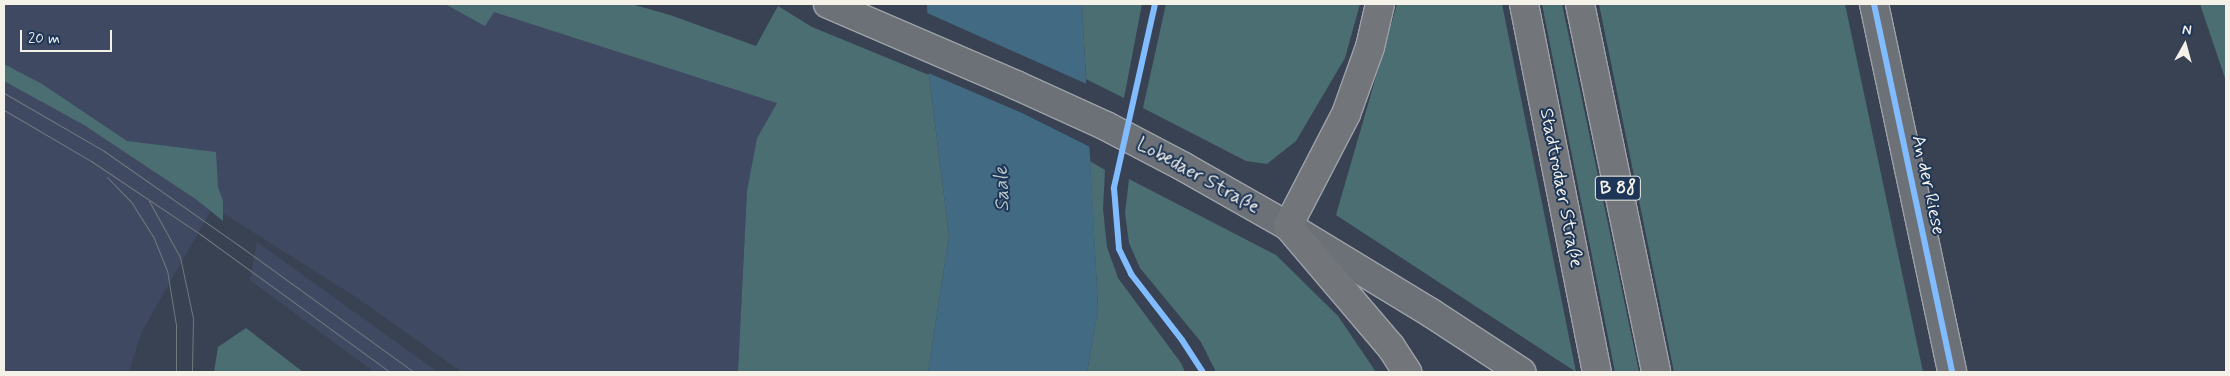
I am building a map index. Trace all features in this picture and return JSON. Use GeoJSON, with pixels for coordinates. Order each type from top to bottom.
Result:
{"type":"FeatureCollection","features":[{"type":"Feature","properties":{"kind":"main road","name":"Lobedaer Straße"},"geometry":{"type":"LineString","coordinates":[[828,4],[1106,126],[1184,167],[1288,226],[1430,313],[1521,372]]}},
{"type":"Feature","properties":{"kind":"main road"},"geometry":{"type":"LineString","coordinates":[[1380,4],[1370,47],[1346,114],[1288,226],[1391,347],[1407,372]]}},
{"type":"Feature","properties":{"kind":"main road","name":"Stadtrodaer Straße"},"geometry":{"type":"LineString","coordinates":[[1524,4],[1598,372]]}},
{"type":"Feature","properties":{"kind":"main road","name":"B 88"},"geometry":{"type":"LineString","coordinates":[[1580,4],[1656,372]]}},
{"type":"Feature","properties":{"kind":"main road","name":"An der Riese"},"geometry":{"type":"LineString","coordinates":[[1874,4],[1952,372]]}},
{"type":"Feature","properties":{"kind":"shaded area"},"geometry":{"type":"Polygon","coordinates":[[[4,4],[574,4],[777,103],[757,138],[747,191],[738,372],[462,372],[350,293],[213,207],[141,333],[129,372],[4,372],[4,4]]]}},
{"type":"Feature","properties":{"kind":"shaded area"},"geometry":{"type":"Polygon","coordinates":[[[257,242],[438,372],[374,372],[250,280],[257,242]]]}},
{"type":"Feature","properties":{"kind":"green space"},"geometry":{"type":"Polygon","coordinates":[[[445,4],[631,4],[670,15],[756,46],[778,6],[812,27],[929,75],[949,236],[928,372],[738,372],[747,191],[757,138],[777,103],[494,12],[485,26],[445,4]]]}},
{"type":"Feature","properties":{"kind":"green space"},"geometry":{"type":"Polygon","coordinates":[[[1082,4],[1142,4],[1124,98],[1086,79],[1082,4]]]}},
{"type":"Feature","properties":{"kind":"green space"},"geometry":{"type":"Polygon","coordinates":[[[1166,4],[1360,4],[1345,58],[1296,141],[1267,164],[1246,161],[1143,108],[1166,4]]]}},
{"type":"Feature","properties":{"kind":"green space"},"geometry":{"type":"Polygon","coordinates":[[[1397,4],[1502,4],[1576,372],[1336,215],[1397,4]]]}},
{"type":"Feature","properties":{"kind":"green space"},"geometry":{"type":"Polygon","coordinates":[[[1542,4],[1562,4],[1639,372],[1615,372],[1542,4]]]}},
{"type":"Feature","properties":{"kind":"green space"},"geometry":{"type":"Polygon","coordinates":[[[1599,4],[1845,4],[1923,372],[1674,372],[1599,4]]]}},
{"type":"Feature","properties":{"kind":"green space"},"geometry":{"type":"Polygon","coordinates":[[[2200,4],[2226,4],[2226,81],[2200,4]]]}},
{"type":"Feature","properties":{"kind":"green space"},"geometry":{"type":"Polygon","coordinates":[[[4,64],[42,84],[127,141],[216,152],[218,187],[223,201],[223,221],[197,200],[84,125],[4,81],[4,64]]]}},
{"type":"Feature","properties":{"kind":"green space"},"geometry":{"type":"Polygon","coordinates":[[[1090,161],[1105,170],[1103,209],[1107,247],[1118,278],[1181,363],[1185,372],[1087,372],[1098,309],[1090,161]]]}},
{"type":"Feature","properties":{"kind":"green space"},"geometry":{"type":"Polygon","coordinates":[[[1129,179],[1276,255],[1338,316],[1376,372],[1216,372],[1201,342],[1140,268],[1129,243],[1125,213],[1129,179]]]}},
{"type":"Feature","properties":{"kind":"green space"},"geometry":{"type":"Polygon","coordinates":[[[246,328],[303,372],[214,372],[218,347],[246,328]]]}},
{"type":"Feature","properties":{"kind":"water","name":"Saale"},"geometry":{"type":"Polygon","coordinates":[[[927,4],[1082,4],[1098,309],[1087,372],[928,372],[949,236],[929,75],[927,4]]]}},
{"type":"Feature","properties":{"kind":"pier"},"geometry":{"type":"Polygon","coordinates":[[[925,12],[1089,85],[1092,148],[1022,113],[926,72],[925,12]]]}},
{"type":"Feature","properties":{"kind":"tram line"},"geometry":{"type":"LineString","coordinates":[[4,93],[104,151],[414,372]]}},
{"type":"Feature","properties":{"kind":"tram line"},"geometry":{"type":"LineString","coordinates":[[4,110],[91,161],[200,234],[390,372]]}},
{"type":"Feature","properties":{"kind":"tram line"},"geometry":{"type":"LineString","coordinates":[[107,177],[132,203],[153,236],[167,270],[176,325],[176,372]]}},
{"type":"Feature","properties":{"kind":"tram line"},"geometry":{"type":"LineString","coordinates":[[149,201],[180,257],[193,318],[192,372]]}},
{"type":"Feature","properties":{"kind":"cycle path"},"geometry":{"type":"LineString","coordinates":[[1155,4],[1114,188],[1119,249],[1131,274],[1182,340],[1203,372]]}},
{"type":"Feature","properties":{"kind":"cycle path"},"geometry":{"type":"LineString","coordinates":[[1874,4],[1952,372]]}}]}
